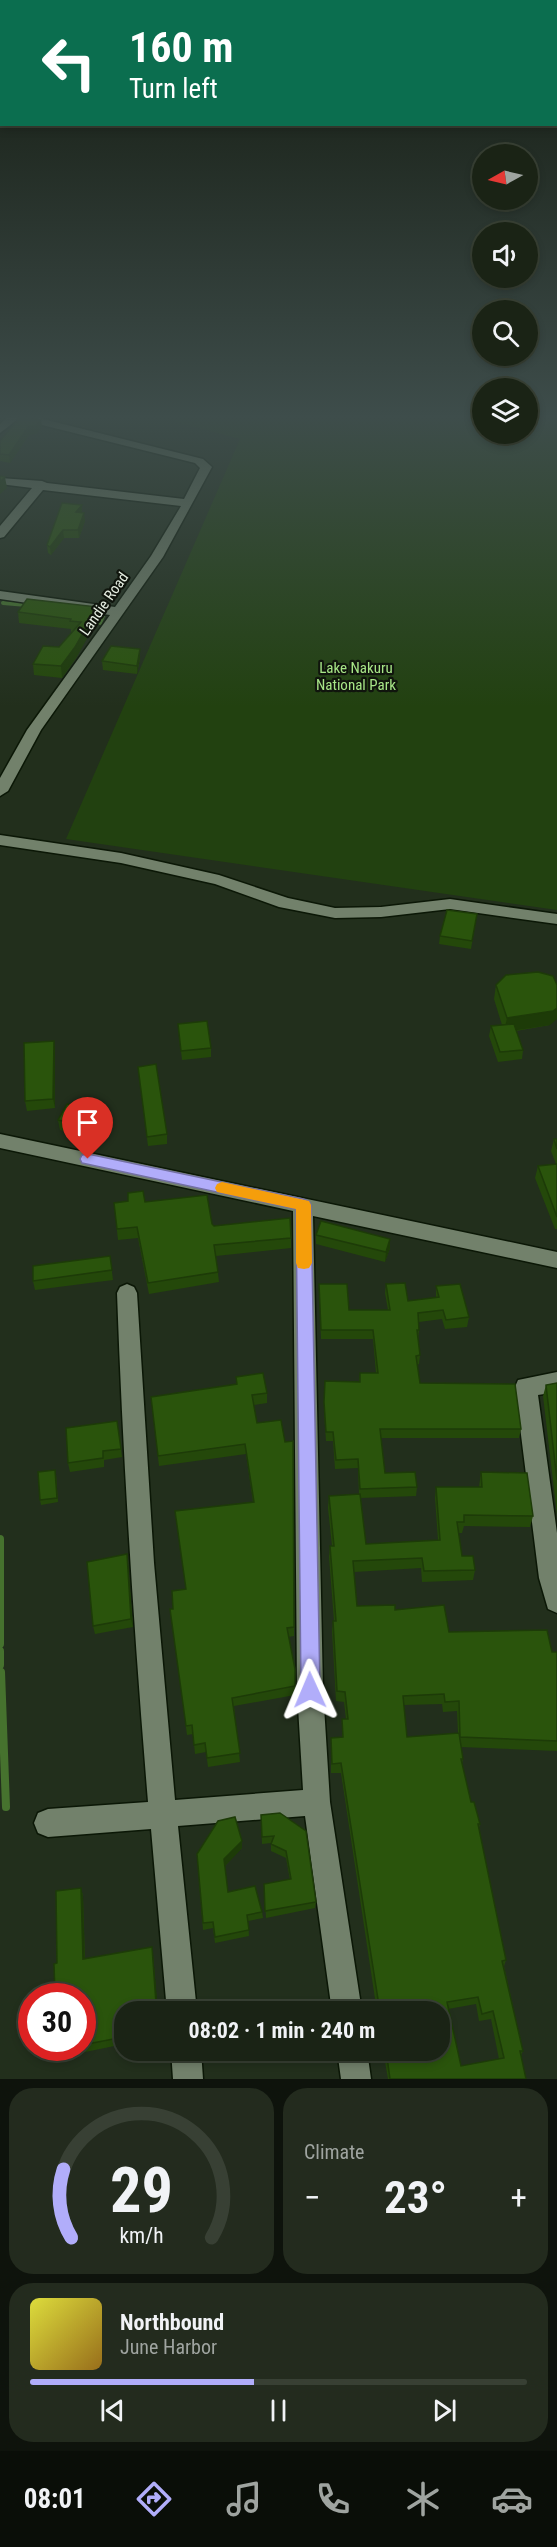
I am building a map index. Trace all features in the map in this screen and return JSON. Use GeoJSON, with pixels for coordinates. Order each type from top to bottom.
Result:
{"type":"FeatureCollection","features":[{"type":"Feature","properties":{"kind":"street"},"geometry":{"type":"LineString","coordinates":[[0,534],[18,513]]}},
{"type":"Feature","properties":{"kind":"street","name":"Landie Road"},"geometry":{"type":"LineString","coordinates":[[0,791],[34,729],[119,612],[166,543],[182,513]]}},
{"type":"Feature","properties":{"kind":"street"},"geometry":{"type":"LineString","coordinates":[[0,595],[119,612]]}},
{"type":"Feature","properties":{"kind":"street"},"geometry":{"type":"LineString","coordinates":[[0,840],[121,858],[219,880],[285,903],[335,914],[381,912],[450,904],[557,920]]}},
{"type":"Feature","properties":{"kind":"street"},"geometry":{"type":"LineString","coordinates":[[0,1141],[557,1260]]}},
{"type":"Feature","properties":{"kind":"street"},"geometry":{"type":"LineString","coordinates":[[303,1205],[310,1690],[317,1802],[345,2001]]}},
{"type":"Feature","properties":{"kind":"street"},"geometry":{"type":"LineString","coordinates":[[127,1293],[131,1411],[162,1815],[181,2001]]}},
{"type":"Feature","properties":{"kind":"street"},"geometry":{"type":"LineString","coordinates":[[557,1382],[526,1387],[551,1578],[557,1601]]}},
{"type":"Feature","properties":{"kind":"street"},"geometry":{"type":"LineString","coordinates":[[48,1823],[317,1802]]}},
{"type":"Feature","properties":{"kind":"street"},"geometry":{"type":"LineString","coordinates":[[187,2061],[188,2079]]}},
{"type":"Feature","properties":{"kind":"street"},"geometry":{"type":"LineString","coordinates":[[354,2061],[356,2079]]}},
{"type":"Feature","properties":{"kind":"green space","name":"Lake Nakuru National Park"},"geometry":{"type":"Polygon","coordinates":[[[208,513],[557,513],[557,910],[66,839],[208,513]]]}},
{"type":"Feature","properties":{"kind":"building"},"geometry":{"type":"Polygon","coordinates":[[[58,513],[84,513],[78,530],[63,530],[50,547],[47,545],[58,513]]]}},
{"type":"Feature","properties":{"kind":"building"},"geometry":{"type":"Polygon","coordinates":[[[27,599],[98,607],[61,666],[33,664],[43,646],[59,647],[81,622],[18,612],[27,599]]]}},
{"type":"Feature","properties":{"kind":"building"},"geometry":{"type":"Polygon","coordinates":[[[111,646],[140,649],[137,666],[102,661],[111,646]]]}},
{"type":"Feature","properties":{"kind":"building"},"geometry":{"type":"Polygon","coordinates":[[[447,910],[477,914],[472,941],[440,936],[447,910]]]}},
{"type":"Feature","properties":{"kind":"building"},"geometry":{"type":"Polygon","coordinates":[[[538,972],[553,976],[557,985],[557,1008],[553,1011],[507,1018],[496,985],[506,975],[538,972]]]}},
{"type":"Feature","properties":{"kind":"building"},"geometry":{"type":"Polygon","coordinates":[[[207,1021],[211,1048],[181,1051],[178,1024],[207,1021]]]}},
{"type":"Feature","properties":{"kind":"building"},"geometry":{"type":"Polygon","coordinates":[[[514,1024],[523,1050],[500,1052],[491,1026],[514,1024]]]}},
{"type":"Feature","properties":{"kind":"building"},"geometry":{"type":"Polygon","coordinates":[[[54,1041],[53,1099],[25,1101],[24,1043],[54,1041]]]}},
{"type":"Feature","properties":{"kind":"building"},"geometry":{"type":"Polygon","coordinates":[[[156,1064],[167,1134],[147,1137],[138,1067],[156,1064]]]}},
{"type":"Feature","properties":{"kind":"building"},"geometry":{"type":"Polygon","coordinates":[[[67,1104],[98,1111],[90,1127],[58,1120],[67,1104]]]}},
{"type":"Feature","properties":{"kind":"building"},"geometry":{"type":"Polygon","coordinates":[[[557,1164],[557,1217],[538,1166],[557,1164]]]}},
{"type":"Feature","properties":{"kind":"building"},"geometry":{"type":"Polygon","coordinates":[[[143,1191],[145,1202],[207,1195],[214,1226],[290,1218],[291,1238],[214,1245],[218,1272],[148,1283],[137,1227],[117,1229],[114,1203],[128,1201],[128,1193],[143,1191]]]}},
{"type":"Feature","properties":{"kind":"building"},"geometry":{"type":"Polygon","coordinates":[[[321,1221],[390,1239],[386,1252],[316,1235],[321,1221]]]}},
{"type":"Feature","properties":{"kind":"building"},"geometry":{"type":"Polygon","coordinates":[[[110,1256],[112,1270],[33,1281],[33,1266],[110,1256]]]}},
{"type":"Feature","properties":{"kind":"building"},"geometry":{"type":"Polygon","coordinates":[[[405,1283],[408,1301],[439,1297],[436,1286],[460,1284],[469,1317],[446,1320],[443,1310],[418,1313],[419,1330],[417,1330],[420,1355],[416,1356],[420,1383],[515,1384],[521,1429],[380,1429],[385,1473],[415,1472],[417,1487],[360,1489],[358,1459],[336,1460],[333,1432],[326,1432],[325,1381],[360,1382],[360,1373],[378,1373],[373,1330],[321,1330],[319,1284],[347,1284],[349,1310],[390,1310],[386,1284],[405,1283]]]}},
{"type":"Feature","properties":{"kind":"building"},"geometry":{"type":"Polygon","coordinates":[[[263,1373],[267,1393],[252,1395],[257,1423],[281,1420],[285,1442],[293,1441],[294,1627],[287,1628],[295,1669],[295,1686],[232,1698],[240,1753],[207,1758],[205,1743],[194,1745],[192,1725],[186,1726],[170,1609],[173,1609],[172,1591],[186,1589],[175,1511],[254,1502],[245,1444],[158,1456],[151,1397],[237,1384],[236,1377],[263,1373]]]}},
{"type":"Feature","properties":{"kind":"building"},"geometry":{"type":"Polygon","coordinates":[[[557,1383],[557,1480],[546,1385],[557,1383]]]}},
{"type":"Feature","properties":{"kind":"building"},"geometry":{"type":"Polygon","coordinates":[[[117,1421],[121,1449],[103,1451],[103,1458],[68,1463],[66,1428],[117,1421]]]}},
{"type":"Feature","properties":{"kind":"building"},"geometry":{"type":"Polygon","coordinates":[[[55,1470],[57,1498],[40,1500],[38,1472],[55,1470]]]}},
{"type":"Feature","properties":{"kind":"building"},"geometry":{"type":"Polygon","coordinates":[[[481,1472],[527,1473],[533,1516],[464,1515],[464,1522],[457,1522],[462,1556],[473,1556],[475,1570],[424,1571],[422,1558],[353,1561],[357,1606],[395,1605],[395,1610],[444,1605],[449,1632],[547,1630],[552,1652],[557,1652],[557,1741],[460,1737],[459,1701],[445,1702],[444,1694],[403,1696],[407,1737],[459,1733],[463,1759],[461,1759],[471,1802],[474,1802],[480,1824],[478,1824],[506,1960],[502,1961],[523,2051],[520,2051],[526,2079],[390,2079],[388,2061],[450,2061],[450,2016],[461,2066],[504,2058],[493,2011],[482,2014],[478,1997],[450,2002],[378,2001],[341,1763],[332,1764],[331,1738],[343,1737],[342,1719],[348,1719],[345,1692],[337,1691],[333,1621],[336,1621],[330,1546],[334,1546],[329,1496],[360,1494],[366,1544],[440,1540],[436,1487],[482,1487],[481,1472]]]}},
{"type":"Feature","properties":{"kind":"building"},"geometry":{"type":"Polygon","coordinates":[[[127,1554],[131,1619],[93,1626],[87,1562],[127,1554]]]}},
{"type":"Feature","properties":{"kind":"building"},"geometry":{"type":"Polygon","coordinates":[[[280,1813],[306,1831],[316,1902],[265,1911],[264,1884],[291,1879],[286,1851],[271,1844],[274,1836],[262,1837],[261,1815],[280,1813]]]}},
{"type":"Feature","properties":{"kind":"building"},"geometry":{"type":"Polygon","coordinates":[[[235,1817],[242,1841],[224,1859],[228,1892],[255,1886],[262,1912],[247,1915],[249,1930],[215,1937],[213,1922],[203,1923],[197,1854],[218,1821],[235,1817]]]}},
{"type":"Feature","properties":{"kind":"building"},"geometry":{"type":"Polygon","coordinates":[[[81,1888],[83,1959],[152,1947],[156,2001],[114,2001],[114,2039],[96,2042],[96,1983],[55,1983],[54,1964],[57,1963],[56,1891],[81,1888]]]}},
{"type":"Feature","properties":{"kind":"waterway"},"geometry":{"type":"LineString","coordinates":[[3,603],[27,605]]}},
{"type":"Feature","properties":{"kind":"waterway"},"geometry":{"type":"LineString","coordinates":[[93,614],[103,616],[100,623]]}},
{"type":"Feature","properties":{"kind":"waterway"},"geometry":{"type":"LineString","coordinates":[[0,1539],[0,1644]]}},
{"type":"Feature","properties":{"kind":"waterway"},"geometry":{"type":"LineString","coordinates":[[0,1651],[0,1665]]}},
{"type":"Feature","properties":{"kind":"waterway"},"geometry":{"type":"LineString","coordinates":[[1,1672],[6,1807]]}},
{"type":"Feature","properties":{"kind":"slow traffic"},"geometry":{"type":"LineString","coordinates":[[222,1188],[303,1205],[304,1263]]}},
{"type":"Feature","properties":{"kind":"route"},"geometry":{"type":"LineString","coordinates":[[88,1159],[303,1205],[310,1690]]}}]}
